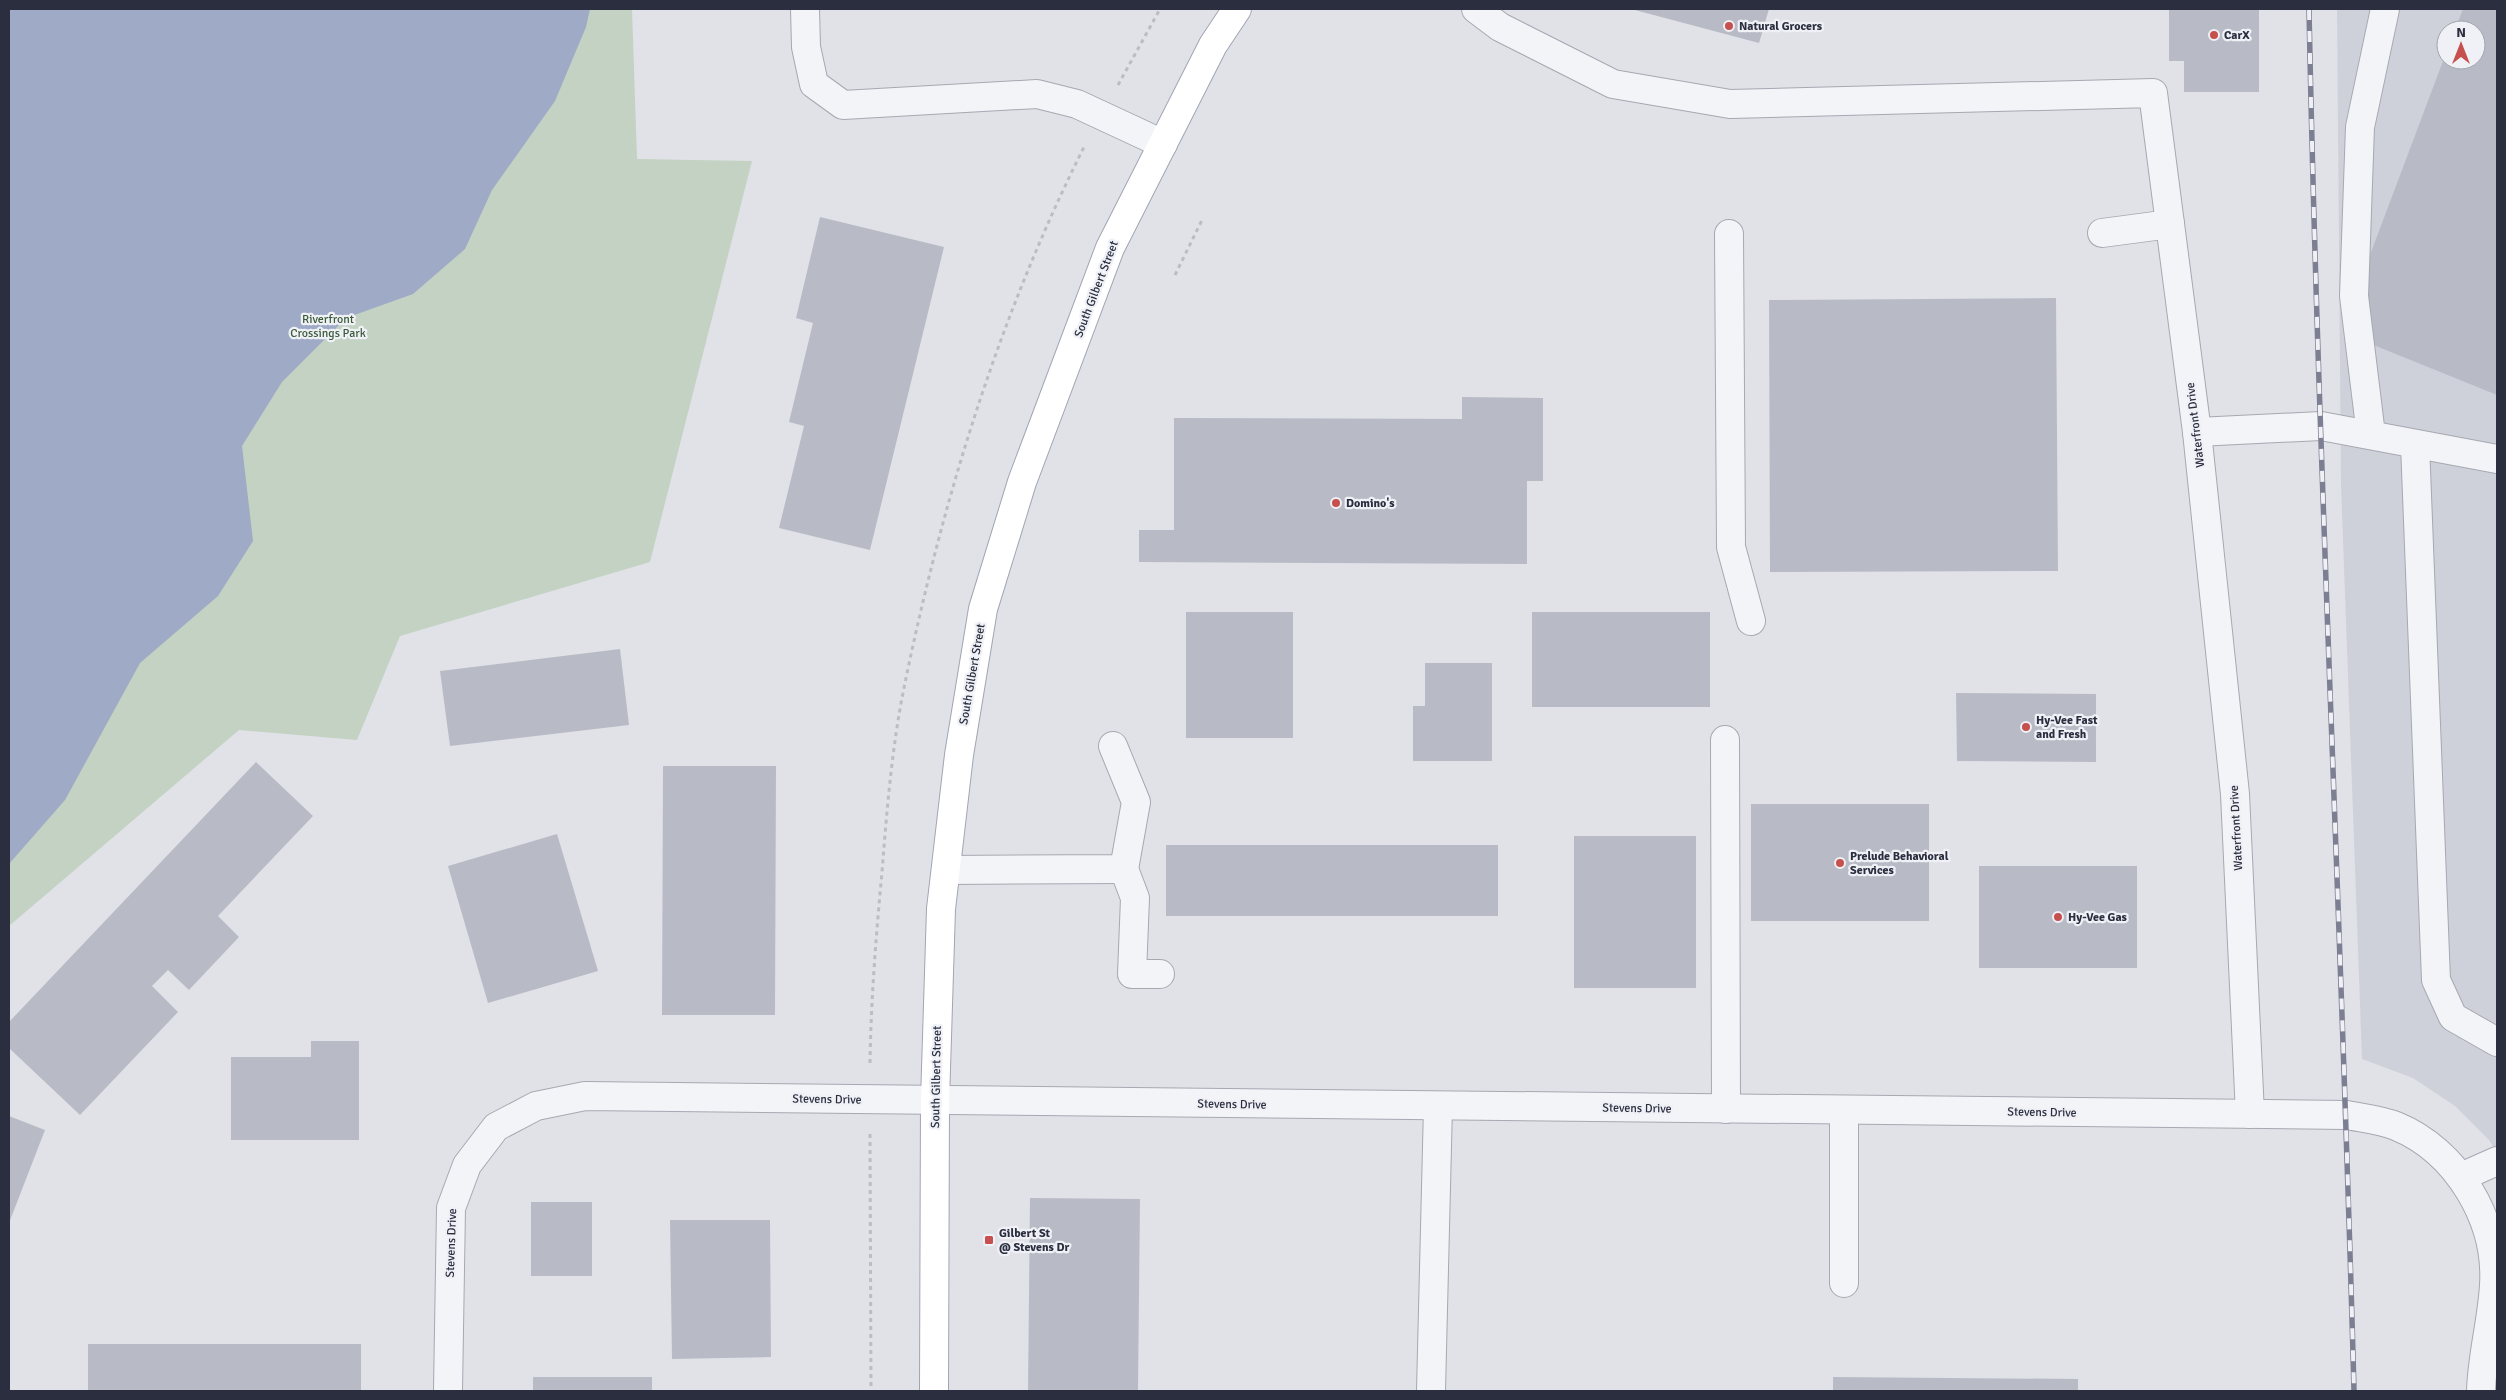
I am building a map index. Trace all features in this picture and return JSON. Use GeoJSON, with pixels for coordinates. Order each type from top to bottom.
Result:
{"type":"FeatureCollection","features":[{"type":"Feature","properties":{"kind":"main road","name":"South Gilbert Street"},"geometry":{"type":"LineString","coordinates":[[934,1391],[935,1101],[942,909],[959,755],[983,609],[1022,482],[1110,248],[1213,45],[1237,9]]}},
{"type":"Feature","properties":{"kind":"street"},"geometry":{"type":"LineString","coordinates":[[805,9],[806,47],[814,84],[843,105],[1037,94],[1077,104],[1163,144]]}},
{"type":"Feature","properties":{"kind":"street","name":"Waterfront Drive"},"geometry":{"type":"LineString","coordinates":[[1476,9],[1500,27],[1612,84],[1730,104],[2153,93],[2197,432],[2235,794],[2250,1114]]}},
{"type":"Feature","properties":{"kind":"street"},"geometry":{"type":"LineString","coordinates":[[2371,435],[2354,296],[2360,126],[2385,9]]}},
{"type":"Feature","properties":{"kind":"street"},"geometry":{"type":"LineString","coordinates":[[2102,232],[2170,224]]}},
{"type":"Feature","properties":{"kind":"street"},"geometry":{"type":"LineString","coordinates":[[1729,234],[1731,547],[1751,621]]}},
{"type":"Feature","properties":{"kind":"street"},"geometry":{"type":"LineString","coordinates":[[2197,432],[2321,426],[2497,459]]}},
{"type":"Feature","properties":{"kind":"street"},"geometry":{"type":"LineString","coordinates":[[2415,444],[2436,980],[2453,1017],[2497,1042]]}},
{"type":"Feature","properties":{"kind":"street"},"geometry":{"type":"LineString","coordinates":[[1725,740],[1726,1109]]}},
{"type":"Feature","properties":{"kind":"street"},"geometry":{"type":"LineString","coordinates":[[1112,746],[1136,802],[1124,869],[1135,898],[1132,974],[1160,974]]}},
{"type":"Feature","properties":{"kind":"street"},"geometry":{"type":"LineString","coordinates":[[946,870],[1124,869]]}},
{"type":"Feature","properties":{"kind":"street","name":"Stevens Drive"},"geometry":{"type":"LineString","coordinates":[[448,1391],[450,1208],[467,1165],[496,1127],[536,1106],[585,1096],[2250,1114]]}},
{"type":"Feature","properties":{"kind":"street"},"geometry":{"type":"LineString","coordinates":[[1431,1391],[1438,1106]]}},
{"type":"Feature","properties":{"kind":"street"},"geometry":{"type":"LineString","coordinates":[[1844,1110],[1844,1283]]}},
{"type":"Feature","properties":{"kind":"street"},"geometry":{"type":"LineString","coordinates":[[2250,1114],[2347,1115],[2395,1126],[2432,1147],[2461,1177],[2480,1208],[2492,1248],[2494,1285],[2482,1363],[2481,1391]]}},
{"type":"Feature","properties":{"kind":"street"},"geometry":{"type":"LineString","coordinates":[[2461,1177],[2497,1161]]}},
{"type":"Feature","properties":{"kind":"path"},"geometry":{"type":"LineString","coordinates":[[1115,90],[1160,9]]}},
{"type":"Feature","properties":{"kind":"path"},"geometry":{"type":"LineString","coordinates":[[1175,275],[1203,218]]}},
{"type":"Feature","properties":{"kind":"shaded area"},"geometry":{"type":"Polygon","coordinates":[[[2337,9],[2497,9],[2497,1153],[2489,1140],[2455,1106],[2413,1078],[2362,1059],[2341,485],[2337,9]]]}},
{"type":"Feature","properties":{"kind":"green space","name":"Riverfront Crossings Park"},"geometry":{"type":"Polygon","coordinates":[[[9,9],[632,9],[637,159],[752,161],[650,562],[400,636],[357,740],[239,730],[9,926],[9,9]]]}},
{"type":"Feature","properties":{"kind":"water"},"geometry":{"type":"Polygon","coordinates":[[[9,9],[590,9],[586,27],[555,101],[492,190],[465,249],[413,294],[346,318],[282,382],[242,446],[253,541],[218,596],[140,663],[65,800],[9,864],[9,9]]]}},
{"type":"Feature","properties":{"kind":"building","name":"Natural Grocers"},"geometry":{"type":"Polygon","coordinates":[[[1631,9],[1769,9],[1759,43],[1631,9]]]}},
{"type":"Feature","properties":{"kind":"building","name":"CarX"},"geometry":{"type":"Polygon","coordinates":[[[2169,9],[2259,9],[2259,92],[2184,92],[2184,61],[2169,61],[2169,9]]]}},
{"type":"Feature","properties":{"kind":"building"},"geometry":{"type":"Polygon","coordinates":[[[2463,9],[2497,9],[2497,395],[2371,344],[2367,263],[2440,70],[2486,70],[2486,20],[2459,20],[2463,9]]]}},
{"type":"Feature","properties":{"kind":"building"},"geometry":{"type":"Polygon","coordinates":[[[820,217],[944,247],[870,550],[779,528],[804,426],[789,422],[813,323],[796,318],[820,217]]]}},
{"type":"Feature","properties":{"kind":"building"},"geometry":{"type":"Polygon","coordinates":[[[2056,298],[2058,571],[1770,572],[1769,300],[2056,298]]]}},
{"type":"Feature","properties":{"kind":"building"},"geometry":{"type":"Polygon","coordinates":[[[1462,397],[1543,398],[1543,481],[1527,481],[1527,564],[1139,562],[1139,530],[1174,530],[1174,418],[1462,419],[1462,397]]]}},
{"type":"Feature","properties":{"kind":"building"},"geometry":{"type":"Polygon","coordinates":[[[1186,612],[1293,612],[1293,738],[1186,738],[1186,612]]]}},
{"type":"Feature","properties":{"kind":"building"},"geometry":{"type":"Polygon","coordinates":[[[1532,612],[1710,612],[1710,707],[1532,707],[1532,612]]]}},
{"type":"Feature","properties":{"kind":"building"},"geometry":{"type":"Polygon","coordinates":[[[620,649],[629,725],[450,746],[440,671],[620,649]]]}},
{"type":"Feature","properties":{"kind":"building"},"geometry":{"type":"Polygon","coordinates":[[[1425,663],[1492,663],[1492,761],[1413,761],[1413,706],[1425,706],[1425,663]]]}},
{"type":"Feature","properties":{"kind":"building","name":"Hy-Vee Fast and Fresh"},"geometry":{"type":"Polygon","coordinates":[[[1956,693],[2096,694],[2096,762],[1957,761],[1956,693]]]}},
{"type":"Feature","properties":{"kind":"building"},"geometry":{"type":"Polygon","coordinates":[[[256,762],[313,816],[218,916],[239,937],[189,990],[168,970],[152,986],[178,1012],[80,1115],[9,1048],[9,1022],[256,762]]]}},
{"type":"Feature","properties":{"kind":"building"},"geometry":{"type":"Polygon","coordinates":[[[663,766],[776,766],[775,1015],[662,1015],[663,766]]]}},
{"type":"Feature","properties":{"kind":"building","name":"Prelude Behavioral Services"},"geometry":{"type":"Polygon","coordinates":[[[1751,804],[1929,804],[1929,921],[1751,921],[1751,804]]]}},
{"type":"Feature","properties":{"kind":"building"},"geometry":{"type":"Polygon","coordinates":[[[557,834],[598,971],[488,1003],[448,866],[557,834]]]}},
{"type":"Feature","properties":{"kind":"building"},"geometry":{"type":"Polygon","coordinates":[[[1574,836],[1696,836],[1696,988],[1574,988],[1574,836]]]}},
{"type":"Feature","properties":{"kind":"building"},"geometry":{"type":"Polygon","coordinates":[[[1166,845],[1498,845],[1498,916],[1166,916],[1166,845]]]}},
{"type":"Feature","properties":{"kind":"building","name":"Hy-Vee Gas"},"geometry":{"type":"Polygon","coordinates":[[[1979,866],[2137,866],[2137,968],[1979,968],[1979,866]]]}},
{"type":"Feature","properties":{"kind":"building"},"geometry":{"type":"Polygon","coordinates":[[[311,1041],[359,1041],[359,1140],[231,1140],[231,1057],[311,1057],[311,1041]]]}},
{"type":"Feature","properties":{"kind":"building"},"geometry":{"type":"Polygon","coordinates":[[[9,1116],[45,1130],[9,1223],[9,1116]]]}},
{"type":"Feature","properties":{"kind":"building"},"geometry":{"type":"Polygon","coordinates":[[[1030,1198],[1140,1199],[1138,1391],[1028,1391],[1030,1198]]]}},
{"type":"Feature","properties":{"kind":"building"},"geometry":{"type":"Polygon","coordinates":[[[531,1202],[592,1202],[592,1276],[531,1276],[531,1202]]]}},
{"type":"Feature","properties":{"kind":"building"},"geometry":{"type":"Polygon","coordinates":[[[670,1220],[770,1220],[771,1357],[672,1359],[670,1220]]]}},
{"type":"Feature","properties":{"kind":"building"},"geometry":{"type":"Polygon","coordinates":[[[88,1344],[361,1344],[361,1391],[88,1391],[88,1344]]]}},
{"type":"Feature","properties":{"kind":"building"},"geometry":{"type":"Polygon","coordinates":[[[533,1377],[652,1377],[652,1391],[533,1391],[533,1377]]]}},
{"type":"Feature","properties":{"kind":"building"},"geometry":{"type":"Polygon","coordinates":[[[1833,1377],[2078,1379],[2078,1391],[1833,1391],[1833,1377]]]}},
{"type":"Feature","properties":{"kind":"railway"},"geometry":{"type":"LineString","coordinates":[[2309,9],[2318,355],[2354,1391]]}},
{"type":"Feature","properties":{"kind":"place","name":"Natural Grocers"},"geometry":{"type":"Point","coordinates":[1729,26]}},
{"type":"Feature","properties":{"kind":"place","name":"CarX"},"geometry":{"type":"Point","coordinates":[2214,35]}},
{"type":"Feature","properties":{"kind":"place","name":"Domino's"},"geometry":{"type":"Point","coordinates":[1336,503]}},
{"type":"Feature","properties":{"kind":"place","name":"Hy-Vee Fast and Fresh"},"geometry":{"type":"Point","coordinates":[2026,727]}},
{"type":"Feature","properties":{"kind":"place","name":"Prelude Behavioral Services"},"geometry":{"type":"Point","coordinates":[1840,863]}},
{"type":"Feature","properties":{"kind":"place","name":"Hy-Vee Gas"},"geometry":{"type":"Point","coordinates":[2058,917]}},
{"type":"Feature","properties":{"kind":"place","name":"Gilbert St @ Stevens Dr"},"geometry":{"type":"Point","coordinates":[989,1240]}}]}
